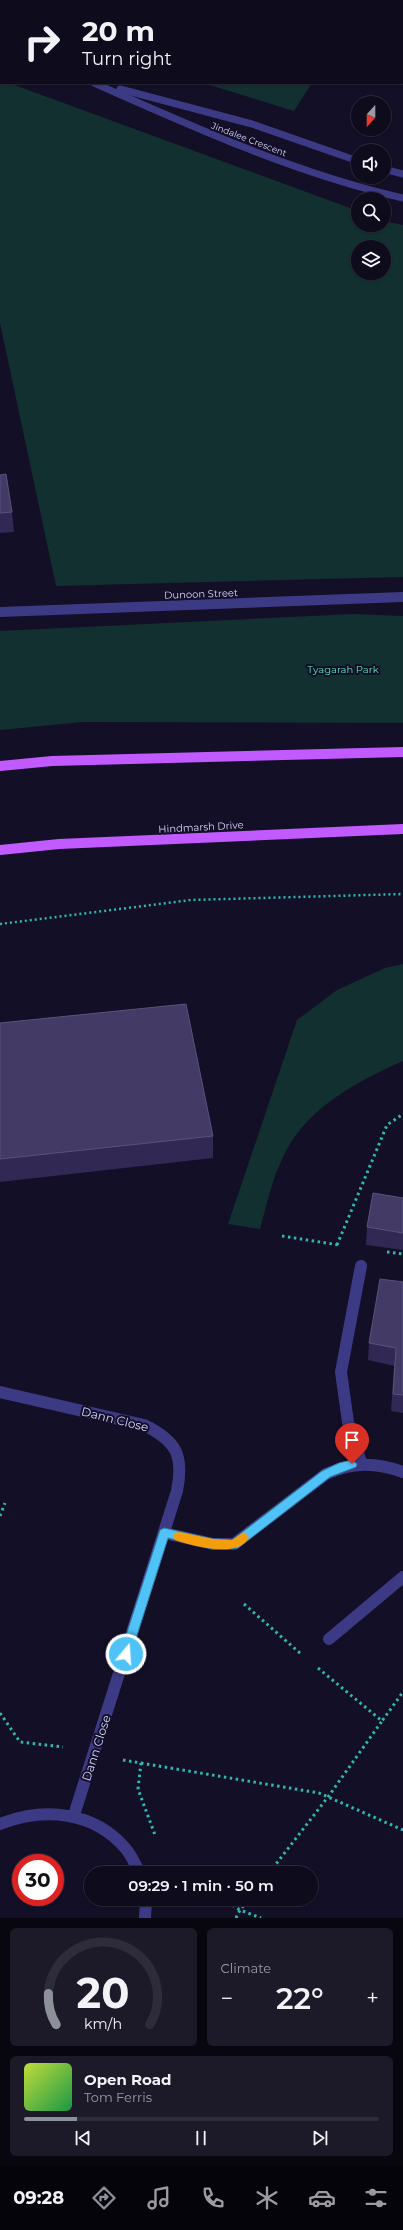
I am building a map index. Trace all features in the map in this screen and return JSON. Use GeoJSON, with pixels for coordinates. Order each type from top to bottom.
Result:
{"type":"FeatureCollection","features":[{"type":"Feature","properties":{"kind":"main road"},"geometry":{"type":"LineString","coordinates":[[0,766],[52,761],[403,752]]}},
{"type":"Feature","properties":{"kind":"main road","name":"Hindmarsh Drive"},"geometry":{"type":"LineString","coordinates":[[0,850],[58,844],[403,829]]}},
{"type":"Feature","properties":{"kind":"street","name":"Jindalee Crescent"},"geometry":{"type":"LineString","coordinates":[[96,84],[226,141],[359,189],[403,198]]}},
{"type":"Feature","properties":{"kind":"street","name":"Jindalee Crescent"},"geometry":{"type":"LineString","coordinates":[[103,84],[252,124],[351,159]]}},
{"type":"Feature","properties":{"kind":"street"},"geometry":{"type":"LineString","coordinates":[[391,171],[403,174]]}},
{"type":"Feature","properties":{"kind":"street","name":"Dunoon Street"},"geometry":{"type":"LineString","coordinates":[[0,612],[403,597]]}},
{"type":"Feature","properties":{"kind":"street"},"geometry":{"type":"LineString","coordinates":[[361,1266],[341,1372],[348,1422],[361,1462]]}},
{"type":"Feature","properties":{"kind":"street","name":"Dann Close"},"geometry":{"type":"LineString","coordinates":[[0,1392],[144,1425],[161,1432],[174,1445],[180,1458],[181,1473],[164,1533],[74,1815]]}},
{"type":"Feature","properties":{"kind":"street"},"geometry":{"type":"LineString","coordinates":[[164,1533],[213,1544],[234,1544],[326,1474],[343,1466],[361,1462],[383,1464],[403,1472]]}},
{"type":"Feature","properties":{"kind":"street"},"geometry":{"type":"LineString","coordinates":[[329,1639],[403,1576]]}},
{"type":"Feature","properties":{"kind":"street"},"geometry":{"type":"LineString","coordinates":[[0,1824],[15,1817],[44,1812],[74,1815],[102,1827],[125,1848],[136,1866]]}},
{"type":"Feature","properties":{"kind":"street"},"geometry":{"type":"LineString","coordinates":[[145,1918],[146,1906]]}},
{"type":"Feature","properties":{"kind":"path"},"geometry":{"type":"LineString","coordinates":[[0,924],[191,900],[403,894]]}},
{"type":"Feature","properties":{"kind":"path"},"geometry":{"type":"LineString","coordinates":[[337,1245],[387,1125],[403,1114]]}},
{"type":"Feature","properties":{"kind":"path"},"geometry":{"type":"LineString","coordinates":[[0,1516],[5,1503]]}},
{"type":"Feature","properties":{"kind":"path"},"geometry":{"type":"LineString","coordinates":[[244,1604],[308,1660],[382,1721]]}},
{"type":"Feature","properties":{"kind":"path"},"geometry":{"type":"LineString","coordinates":[[308,1660],[329,1639]]}},
{"type":"Feature","properties":{"kind":"path"},"geometry":{"type":"LineString","coordinates":[[274,1866],[328,1797],[403,1692]]}},
{"type":"Feature","properties":{"kind":"path"},"geometry":{"type":"LineString","coordinates":[[141,1764],[319,1793],[403,1830]]}},
{"type":"Feature","properties":{"kind":"path"},"geometry":{"type":"LineString","coordinates":[[233,1906],[261,1918]]}},
{"type":"Feature","properties":{"kind":"path"},"geometry":{"type":"LineString","coordinates":[[236,1918],[243,1906]]}},
{"type":"Feature","properties":{"kind":"green space"},"geometry":{"type":"Polygon","coordinates":[[[0,84],[12,84],[351,208],[351,232],[391,232],[391,222],[403,225],[403,577],[56,586],[0,323],[0,84]]]}},
{"type":"Feature","properties":{"kind":"green space"},"geometry":{"type":"Polygon","coordinates":[[[206,84],[311,84],[294,111],[206,84]]]}},
{"type":"Feature","properties":{"kind":"green space","name":"Tyagarah Park"},"geometry":{"type":"Polygon","coordinates":[[[352,614],[403,616],[403,723],[83,722],[0,730],[0,631],[352,614]]]}},
{"type":"Feature","properties":{"kind":"green space"},"geometry":{"type":"Polygon","coordinates":[[[403,964],[403,1061],[369,1077],[337,1097],[322,1108],[296,1135],[281,1160],[277,1170],[260,1229],[228,1224],[297,1020],[337,990],[385,968],[403,964]]]}},
{"type":"Feature","properties":{"kind":"building"},"geometry":{"type":"Polygon","coordinates":[[[6,474],[12,512],[0,513],[0,475],[6,474]]]}},
{"type":"Feature","properties":{"kind":"building"},"geometry":{"type":"Polygon","coordinates":[[[186,1004],[213,1136],[0,1159],[0,1023],[186,1004]]]}},
{"type":"Feature","properties":{"kind":"building"},"geometry":{"type":"Polygon","coordinates":[[[373,1193],[403,1198],[403,1233],[367,1227],[373,1193]]]}},
{"type":"Feature","properties":{"kind":"building"},"geometry":{"type":"Polygon","coordinates":[[[380,1279],[403,1282],[403,1395],[393,1394],[396,1348],[369,1343],[380,1279]]]}},
{"type":"Feature","properties":{"kind":"slow traffic"},"geometry":{"type":"LineString","coordinates":[[179,1536],[213,1544],[234,1544],[244,1537]]}},
{"type":"Feature","properties":{"kind":"route"},"geometry":{"type":"LineString","coordinates":[[126,1654],[164,1533],[213,1544],[234,1544],[326,1474],[343,1466],[352,1464]]}}]}
